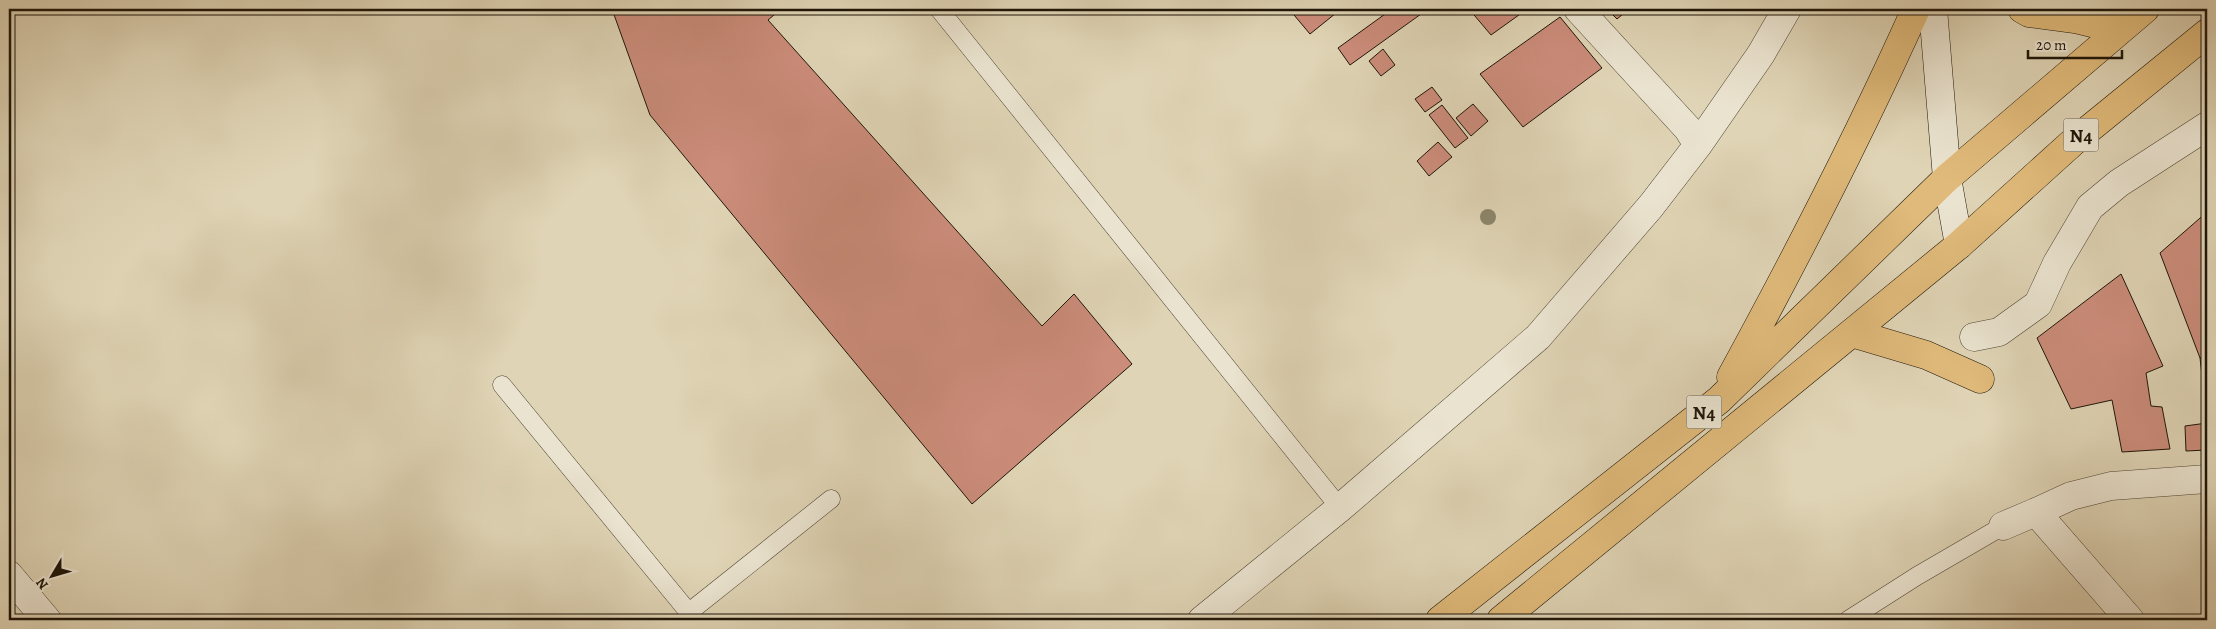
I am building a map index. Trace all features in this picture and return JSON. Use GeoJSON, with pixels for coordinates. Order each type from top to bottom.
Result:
{"type":"FeatureCollection","features":[{"type":"Feature","properties":{"kind":"highway"},"geometry":{"type":"LineString","coordinates":[[1719,400],[1876,98],[1916,9]]}},
{"type":"Feature","properties":{"kind":"highway"},"geometry":{"type":"LineString","coordinates":[[2022,9],[2029,13],[2075,19],[2120,30]]}},
{"type":"Feature","properties":{"kind":"highway","name":"N4"},"geometry":{"type":"LineString","coordinates":[[1440,620],[1719,400],[1946,178],[2145,9]]}},
{"type":"Feature","properties":{"kind":"highway","name":"N4"},"geometry":{"type":"LineString","coordinates":[[1501,620],[1960,245],[2073,142],[2207,32]]}},
{"type":"Feature","properties":{"kind":"highway"},"geometry":{"type":"LineString","coordinates":[[1852,333],[1926,355],[1980,379]]}},
{"type":"Feature","properties":{"kind":"street"},"geometry":{"type":"LineString","coordinates":[[1578,9],[1688,129],[1698,145]]}},
{"type":"Feature","properties":{"kind":"street"},"geometry":{"type":"LineString","coordinates":[[1202,620],[1340,508],[1538,337],[1651,206],[1698,145],[1761,54],[1787,9]]}},
{"type":"Feature","properties":{"kind":"street"},"geometry":{"type":"LineString","coordinates":[[1934,9],[1946,178],[1960,245]]}},
{"type":"Feature","properties":{"kind":"street"},"geometry":{"type":"LineString","coordinates":[[1974,336],[1998,332],[2038,304],[2057,263],[2090,206],[2120,183],[2207,126]]}},
{"type":"Feature","properties":{"kind":"street"},"geometry":{"type":"LineString","coordinates":[[2003,526],[2071,496],[2111,486],[2207,479]]}},
{"type":"Feature","properties":{"kind":"street"},"geometry":{"type":"LineString","coordinates":[[2036,512],[2130,620]]}},
{"type":"Feature","properties":{"kind":"street"},"geometry":{"type":"LineString","coordinates":[[9,575],[47,620]]}},
{"type":"Feature","properties":{"kind":"lane"},"geometry":{"type":"LineString","coordinates":[[939,9],[1340,508]]}},
{"type":"Feature","properties":{"kind":"lane"},"geometry":{"type":"LineString","coordinates":[[502,385],[692,616],[831,499]]}},
{"type":"Feature","properties":{"kind":"lane"},"geometry":{"type":"LineString","coordinates":[[1848,620],[1917,576],[2003,526]]}},
{"type":"Feature","properties":{"kind":"building"},"geometry":{"type":"Polygon","coordinates":[[[612,9],[781,9],[768,20],[1042,326],[1074,294],[1132,364],[972,504],[650,115],[612,9]]]}},
{"type":"Feature","properties":{"kind":"building"},"geometry":{"type":"Polygon","coordinates":[[[1289,9],[1341,9],[1310,34],[1289,9]]]}},
{"type":"Feature","properties":{"kind":"building"},"geometry":{"type":"Polygon","coordinates":[[[1392,9],[1428,9],[1350,65],[1338,48],[1392,9]]]}},
{"type":"Feature","properties":{"kind":"building"},"geometry":{"type":"Polygon","coordinates":[[[1469,9],[1521,9],[1523,12],[1491,35],[1469,9]]]}},
{"type":"Feature","properties":{"kind":"building"},"geometry":{"type":"Polygon","coordinates":[[[1607,9],[1629,9],[1617,19],[1607,9]]]}},
{"type":"Feature","properties":{"kind":"building"},"geometry":{"type":"Polygon","coordinates":[[[1560,17],[1602,68],[1523,127],[1480,74],[1560,17]]]}},
{"type":"Feature","properties":{"kind":"building"},"geometry":{"type":"Polygon","coordinates":[[[1383,49],[1395,65],[1381,76],[1369,61],[1383,49]]]}},
{"type":"Feature","properties":{"kind":"building"},"geometry":{"type":"Polygon","coordinates":[[[1432,87],[1442,100],[1425,112],[1415,99],[1432,87]]]}},
{"type":"Feature","properties":{"kind":"building"},"geometry":{"type":"Polygon","coordinates":[[[1473,104],[1488,121],[1471,136],[1456,118],[1473,104]]]}},
{"type":"Feature","properties":{"kind":"building"},"geometry":{"type":"Polygon","coordinates":[[[1442,105],[1468,138],[1455,148],[1429,115],[1442,105]]]}},
{"type":"Feature","properties":{"kind":"building"},"geometry":{"type":"Polygon","coordinates":[[[1438,142],[1452,157],[1429,176],[1417,161],[1438,142]]]}},
{"type":"Feature","properties":{"kind":"building"},"geometry":{"type":"Polygon","coordinates":[[[2207,212],[2207,357],[2200,358],[2160,253],[2207,212]]]}},
{"type":"Feature","properties":{"kind":"building"},"geometry":{"type":"Polygon","coordinates":[[[2121,274],[2163,366],[2146,373],[2151,406],[2162,407],[2170,449],[2122,452],[2112,400],[2071,409],[2037,338],[2121,274]]]}},
{"type":"Feature","properties":{"kind":"building"},"geometry":{"type":"Polygon","coordinates":[[[2207,357],[2207,383],[2203,384],[2200,358],[2207,357]]]}},
{"type":"Feature","properties":{"kind":"building"},"geometry":{"type":"Polygon","coordinates":[[[2207,423],[2207,450],[2186,451],[2185,426],[2207,423]]]}}]}
